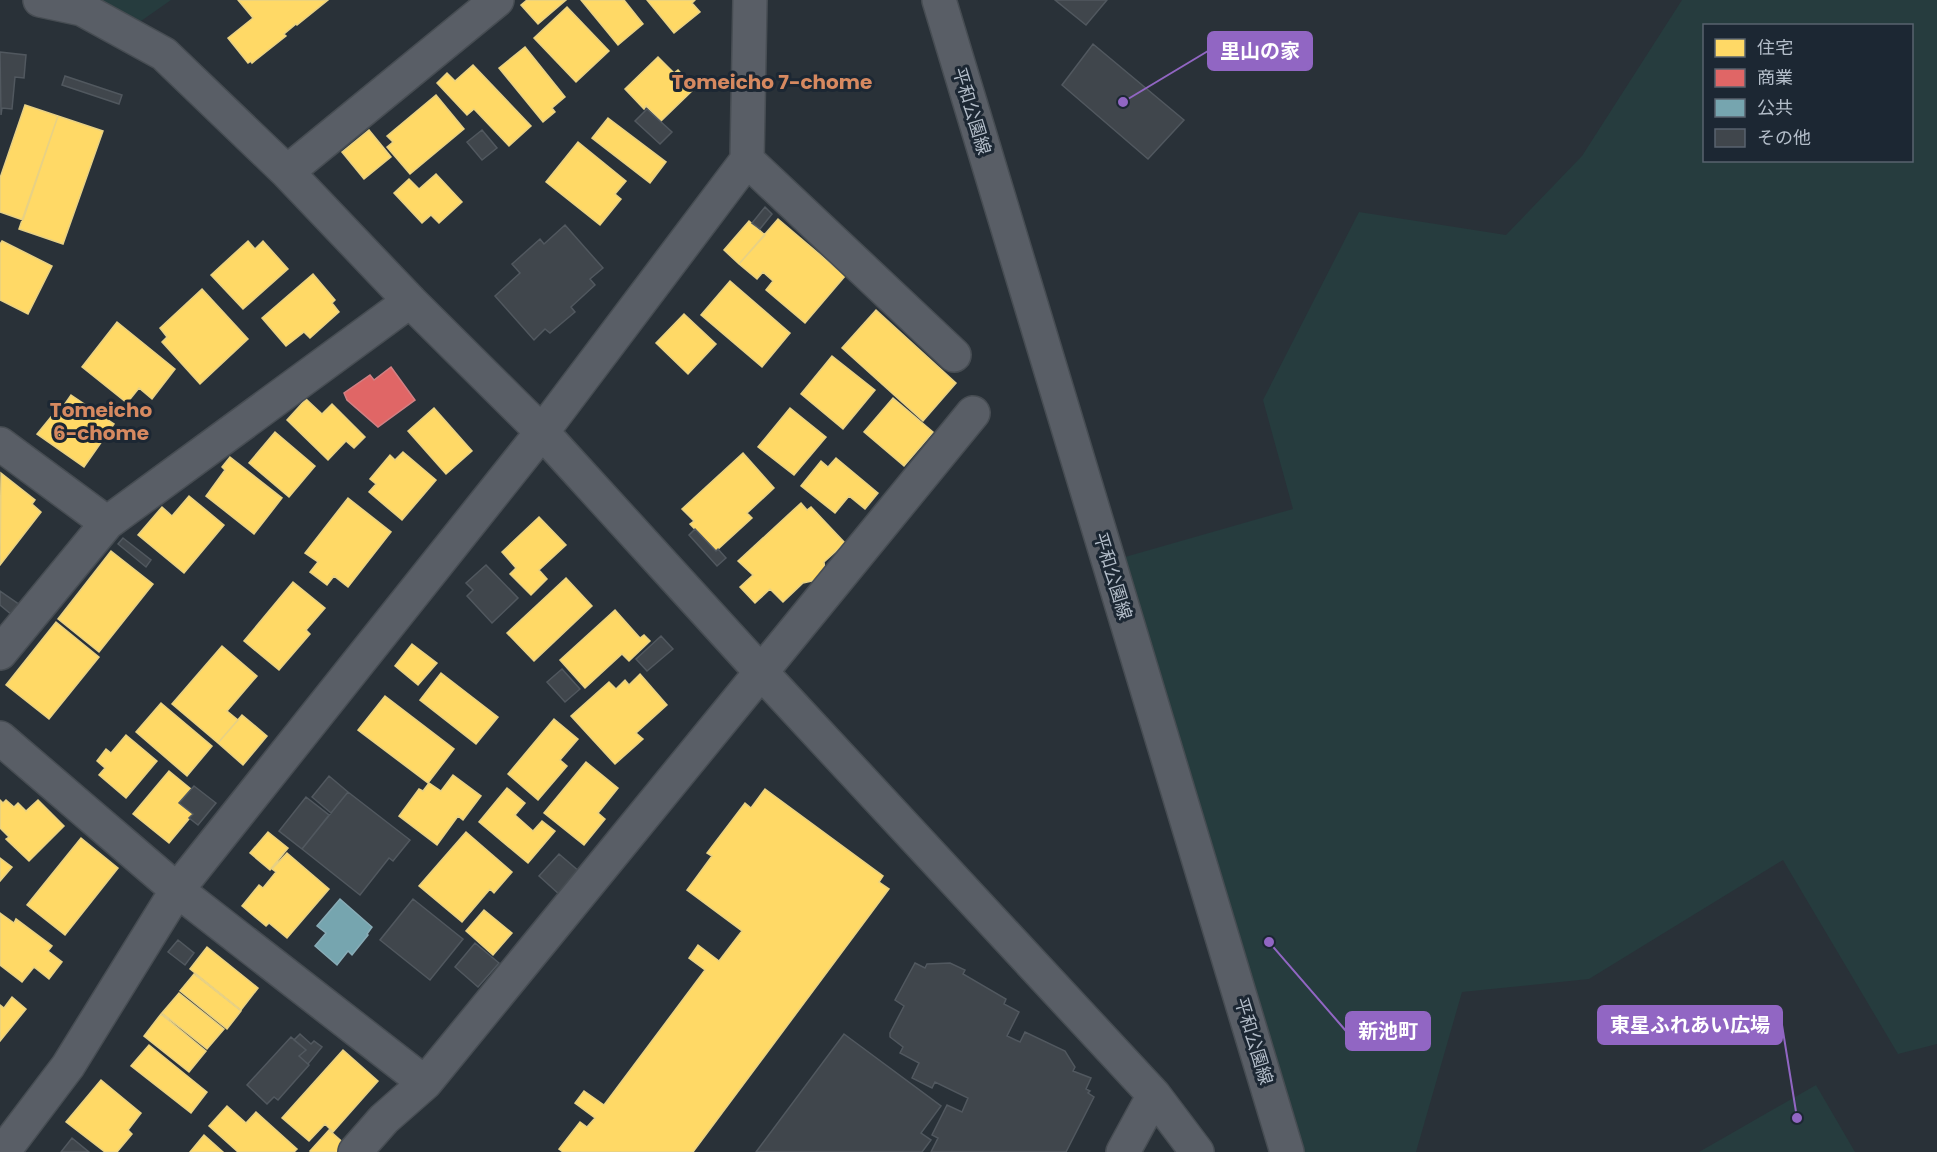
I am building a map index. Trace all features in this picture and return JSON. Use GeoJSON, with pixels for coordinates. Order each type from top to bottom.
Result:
{"type":"FeatureCollection","features":[{"type":"Feature","properties":{"kind":"street"},"geometry":{"type":"LineString","coordinates":[[40,0],[82,9],[164,54],[286,172],[410,301],[542,432],[761,672],[1154,1095],[1197,1152]]}},
{"type":"Feature","properties":{"kind":"street"},"geometry":{"type":"LineString","coordinates":[[286,172],[497,0]]}},
{"type":"Feature","properties":{"kind":"street"},"geometry":{"type":"LineString","coordinates":[[3,1152],[68,1066],[177,890],[542,432],[747,160],[750,0]]}},
{"type":"Feature","properties":{"kind":"street","name":"平和公園線"},"geometry":{"type":"LineString","coordinates":[[939,0],[1287,1152]]}},
{"type":"Feature","properties":{"kind":"street"},"geometry":{"type":"LineString","coordinates":[[747,160],[954,355]]}},
{"type":"Feature","properties":{"kind":"street"},"geometry":{"type":"LineString","coordinates":[[0,652],[107,524],[410,301]]}},
{"type":"Feature","properties":{"kind":"street"},"geometry":{"type":"LineString","coordinates":[[355,1152],[384,1119],[425,1083],[973,413]]}},
{"type":"Feature","properties":{"kind":"street"},"geometry":{"type":"LineString","coordinates":[[0,444],[107,524]]}},
{"type":"Feature","properties":{"kind":"street"},"geometry":{"type":"LineString","coordinates":[[3,746],[177,890],[425,1083]]}},
{"type":"Feature","properties":{"kind":"street"},"geometry":{"type":"LineString","coordinates":[[1123,1152],[1154,1095]]}},
{"type":"Feature","properties":{"kind":"green space"},"geometry":{"type":"Polygon","coordinates":[[[91,0],[171,0],[141,21],[91,0]]]}},
{"type":"Feature","properties":{"kind":"green space"},"geometry":{"type":"Polygon","coordinates":[[[1682,0],[1937,0],[1937,1044],[1898,1054],[1783,860],[1589,979],[1462,992],[1416,1152],[1291,1152],[1118,559],[1293,509],[1263,400],[1359,212],[1506,235],[1582,156],[1682,0]]]}},
{"type":"Feature","properties":{"kind":"green space"},"geometry":{"type":"Polygon","coordinates":[[[1816,1085],[1855,1152],[1699,1152],[1816,1085]]]}},
{"type":"Feature","properties":{"kind":"building: 住宅"},"geometry":{"type":"Polygon","coordinates":[[[238,0],[328,0],[296,24],[284,34],[286,36],[252,63],[251,61],[248,63],[228,38],[253,18],[238,0]]]}},
{"type":"Feature","properties":{"kind":"building: 住宅"},"geometry":{"type":"Polygon","coordinates":[[[527,0],[566,0],[538,24],[521,5],[527,0]]]}},
{"type":"Feature","properties":{"kind":"building: 住宅"},"geometry":{"type":"Polygon","coordinates":[[[581,0],[624,0],[643,24],[618,45],[581,0]]]}},
{"type":"Feature","properties":{"kind":"building: 住宅"},"geometry":{"type":"Polygon","coordinates":[[[647,0],[695,0],[692,3],[700,12],[674,33],[647,0]]]}},
{"type":"Feature","properties":{"kind":"building: 住宅"},"geometry":{"type":"Polygon","coordinates":[[[567,7],[609,51],[576,82],[534,38],[567,7]]]}},
{"type":"Feature","properties":{"kind":"building: 住宅"},"geometry":{"type":"Polygon","coordinates":[[[525,47],[565,97],[552,108],[555,112],[543,122],[499,68],[525,47]]]}},
{"type":"Feature","properties":{"kind":"building: 住宅"},"geometry":{"type":"Polygon","coordinates":[[[658,57],[674,73],[678,70],[695,88],[661,121],[646,106],[644,109],[625,89],[658,57]]]}},
{"type":"Feature","properties":{"kind":"building: 住宅"},"geometry":{"type":"Polygon","coordinates":[[[473,65],[531,126],[509,146],[474,109],[467,115],[437,83],[447,73],[455,81],[473,65]]]}},
{"type":"Feature","properties":{"kind":"building: 住宅"},"geometry":{"type":"Polygon","coordinates":[[[436,95],[464,129],[410,174],[387,147],[393,142],[387,136],[436,95]]]}},
{"type":"Feature","properties":{"kind":"building: 住宅"},"geometry":{"type":"Polygon","coordinates":[[[25,105],[58,116],[23,220],[0,212],[0,178],[25,105]]]}},
{"type":"Feature","properties":{"kind":"building: 住宅"},"geometry":{"type":"Polygon","coordinates":[[[58,116],[103,131],[63,244],[19,229],[58,116]]]}},
{"type":"Feature","properties":{"kind":"building: 住宅"},"geometry":{"type":"Polygon","coordinates":[[[608,118],[666,162],[650,183],[592,138],[608,118]]]}},
{"type":"Feature","properties":{"kind":"building: 住宅"},"geometry":{"type":"Polygon","coordinates":[[[369,130],[391,157],[364,179],[342,152],[369,130]]]}},
{"type":"Feature","properties":{"kind":"building: 住宅"},"geometry":{"type":"Polygon","coordinates":[[[578,142],[626,181],[615,194],[621,199],[600,225],[546,182],[578,142]]]}},
{"type":"Feature","properties":{"kind":"building: 住宅"},"geometry":{"type":"Polygon","coordinates":[[[436,174],[462,202],[439,223],[431,215],[422,223],[394,193],[409,179],[419,189],[436,174]]]}},
{"type":"Feature","properties":{"kind":"building: 住宅"},"geometry":{"type":"Polygon","coordinates":[[[778,219],[845,276],[805,323],[766,290],[773,281],[763,272],[757,279],[739,264],[778,219]]]}},
{"type":"Feature","properties":{"kind":"building: 住宅"},"geometry":{"type":"Polygon","coordinates":[[[749,221],[765,235],[739,264],[724,250],[749,221]]]}},
{"type":"Feature","properties":{"kind":"building: 住宅"},"geometry":{"type":"Polygon","coordinates":[[[2,241],[52,266],[28,314],[0,300],[0,244],[2,241]]]}},
{"type":"Feature","properties":{"kind":"building: 住宅"},"geometry":{"type":"Polygon","coordinates":[[[248,241],[255,249],[263,241],[288,269],[243,309],[211,275],[248,241]]]}},
{"type":"Feature","properties":{"kind":"building: 住宅"},"geometry":{"type":"Polygon","coordinates":[[[313,274],[335,300],[332,303],[339,312],[310,338],[304,332],[286,346],[262,318],[313,274]]]}},
{"type":"Feature","properties":{"kind":"building: 住宅"},"geometry":{"type":"Polygon","coordinates":[[[730,281],[790,333],[762,367],[701,315],[730,281]]]}},
{"type":"Feature","properties":{"kind":"building: 住宅"},"geometry":{"type":"Polygon","coordinates":[[[202,289],[248,339],[200,384],[162,342],[167,337],[160,328],[202,289]]]}},
{"type":"Feature","properties":{"kind":"building: 住宅"},"geometry":{"type":"Polygon","coordinates":[[[876,310],[956,383],[923,421],[842,348],[876,310]]]}},
{"type":"Feature","properties":{"kind":"building: 住宅"},"geometry":{"type":"Polygon","coordinates":[[[684,314],[716,344],[688,374],[656,343],[684,314]]]}},
{"type":"Feature","properties":{"kind":"building: 住宅"},"geometry":{"type":"Polygon","coordinates":[[[117,322],[175,369],[152,399],[139,388],[127,403],[82,367],[117,322]]]}},
{"type":"Feature","properties":{"kind":"building: 住宅"},"geometry":{"type":"Polygon","coordinates":[[[832,356],[875,390],[843,429],[801,394],[832,356]]]}},
{"type":"Feature","properties":{"kind":"building: 住宅"},"geometry":{"type":"Polygon","coordinates":[[[71,395],[114,424],[84,467],[37,434],[55,412],[58,414],[71,395]]]}},
{"type":"Feature","properties":{"kind":"building: 住宅"},"geometry":{"type":"Polygon","coordinates":[[[893,398],[933,432],[904,466],[864,432],[893,398]]]}},
{"type":"Feature","properties":{"kind":"building: 住宅"},"geometry":{"type":"Polygon","coordinates":[[[306,399],[322,414],[332,404],[365,437],[354,448],[346,441],[328,460],[287,420],[306,399]]]}},
{"type":"Feature","properties":{"kind":"building: 住宅"},"geometry":{"type":"Polygon","coordinates":[[[434,408],[472,451],[446,474],[408,431],[434,408]]]}},
{"type":"Feature","properties":{"kind":"building: 住宅"},"geometry":{"type":"Polygon","coordinates":[[[790,408],[826,437],[794,475],[758,447],[790,408]]]}},
{"type":"Feature","properties":{"kind":"building: 住宅"},"geometry":{"type":"Polygon","coordinates":[[[275,432],[315,466],[289,497],[249,463],[275,432]]]}},
{"type":"Feature","properties":{"kind":"building: 住宅"},"geometry":{"type":"Polygon","coordinates":[[[403,452],[436,480],[402,520],[369,492],[376,484],[370,479],[390,455],[395,460],[403,452]]]}},
{"type":"Feature","properties":{"kind":"building: 住宅"},"geometry":{"type":"Polygon","coordinates":[[[743,453],[774,488],[747,513],[752,518],[716,551],[690,524],[694,521],[682,509],[743,453]]]}},
{"type":"Feature","properties":{"kind":"building: 住宅"},"geometry":{"type":"Polygon","coordinates":[[[230,457],[282,498],[254,534],[206,496],[225,470],[222,467],[230,457]]]}},
{"type":"Feature","properties":{"kind":"building: 住宅"},"geometry":{"type":"Polygon","coordinates":[[[836,458],[878,493],[865,509],[849,496],[835,513],[801,486],[821,461],[828,467],[836,458]]]}},
{"type":"Feature","properties":{"kind":"building: 住宅"},"geometry":{"type":"Polygon","coordinates":[[[1,473],[35,500],[32,504],[41,512],[0,565],[1,473]]]}},
{"type":"Feature","properties":{"kind":"building: 住宅"},"geometry":{"type":"Polygon","coordinates":[[[189,496],[224,525],[184,573],[138,535],[162,507],[172,516],[189,496]]]}},
{"type":"Feature","properties":{"kind":"building: 住宅"},"geometry":{"type":"Polygon","coordinates":[[[348,498],[391,532],[348,587],[334,576],[327,585],[310,572],[318,562],[305,553],[348,498]]]}},
{"type":"Feature","properties":{"kind":"building: 住宅"},"geometry":{"type":"Polygon","coordinates":[[[801,503],[807,510],[811,507],[845,543],[824,562],[825,570],[816,580],[803,583],[783,602],[770,589],[755,603],[740,587],[753,575],[738,561],[801,503]]]}},
{"type":"Feature","properties":{"kind":"building: 住宅"},"geometry":{"type":"Polygon","coordinates":[[[539,517],[566,545],[539,570],[547,579],[531,595],[510,574],[516,568],[502,552],[539,517]]]}},
{"type":"Feature","properties":{"kind":"building: 住宅"},"geometry":{"type":"Polygon","coordinates":[[[111,551],[153,584],[99,652],[58,619],[111,551]]]}},
{"type":"Feature","properties":{"kind":"building: 住宅"},"geometry":{"type":"Polygon","coordinates":[[[566,578],[592,606],[534,661],[507,633],[566,578]]]}},
{"type":"Feature","properties":{"kind":"building: 住宅"},"geometry":{"type":"Polygon","coordinates":[[[293,582],[325,608],[306,630],[310,634],[279,670],[244,641],[293,582]]]}},
{"type":"Feature","properties":{"kind":"building: 住宅"},"geometry":{"type":"Polygon","coordinates":[[[615,610],[640,638],[644,635],[650,641],[629,661],[622,654],[585,688],[560,660],[615,610]]]}},
{"type":"Feature","properties":{"kind":"building: 住宅"},"geometry":{"type":"Polygon","coordinates":[[[56,622],[99,657],[49,719],[6,685],[56,622]]]}},
{"type":"Feature","properties":{"kind":"building: 住宅"},"geometry":{"type":"Polygon","coordinates":[[[412,644],[437,663],[418,685],[395,666],[412,644]]]}},
{"type":"Feature","properties":{"kind":"building: 住宅"},"geometry":{"type":"Polygon","coordinates":[[[222,646],[257,676],[227,711],[238,720],[218,743],[172,704],[222,646]]]}},
{"type":"Feature","properties":{"kind":"building: 住宅"},"geometry":{"type":"Polygon","coordinates":[[[441,673],[498,717],[476,744],[420,700],[441,673]]]}},
{"type":"Feature","properties":{"kind":"building: 住宅"},"geometry":{"type":"Polygon","coordinates":[[[640,674],[667,705],[636,733],[643,739],[615,764],[571,716],[609,682],[616,689],[625,680],[629,685],[640,674]]]}},
{"type":"Feature","properties":{"kind":"building: 住宅"},"geometry":{"type":"Polygon","coordinates":[[[385,696],[454,749],[428,783],[358,730],[385,696]]]}},
{"type":"Feature","properties":{"kind":"building: 住宅"},"geometry":{"type":"Polygon","coordinates":[[[161,703],[212,746],[187,776],[136,732],[161,703]]]}},
{"type":"Feature","properties":{"kind":"building: 住宅"},"geometry":{"type":"Polygon","coordinates":[[[242,715],[267,736],[243,765],[218,743],[242,715]]]}},
{"type":"Feature","properties":{"kind":"building: 住宅"},"geometry":{"type":"Polygon","coordinates":[[[554,719],[578,739],[560,760],[567,766],[538,800],[508,774],[554,719]]]}},
{"type":"Feature","properties":{"kind":"building: 住宅"},"geometry":{"type":"Polygon","coordinates":[[[126,735],[157,761],[126,798],[99,775],[105,768],[97,761],[106,749],[111,753],[126,735]]]}},
{"type":"Feature","properties":{"kind":"building: 住宅"},"geometry":{"type":"Polygon","coordinates":[[[586,762],[618,788],[598,813],[605,819],[584,845],[544,813],[586,762]]]}},
{"type":"Feature","properties":{"kind":"building: 住宅"},"geometry":{"type":"Polygon","coordinates":[[[169,771],[191,789],[179,803],[193,814],[169,843],[133,814],[169,771]]]}},
{"type":"Feature","properties":{"kind":"building: 住宅"},"geometry":{"type":"Polygon","coordinates":[[[453,775],[481,796],[463,820],[458,816],[437,845],[399,816],[419,789],[423,791],[429,783],[441,791],[453,775]]]}},
{"type":"Feature","properties":{"kind":"building: 住宅"},"geometry":{"type":"Polygon","coordinates":[[[507,788],[525,803],[515,815],[533,831],[542,821],[555,831],[528,863],[479,822],[507,788]]]}},
{"type":"Feature","properties":{"kind":"building: 住宅"},"geometry":{"type":"Polygon","coordinates":[[[765,789],[883,876],[879,882],[889,889],[693,1152],[563,1152],[559,1149],[580,1122],[587,1127],[595,1118],[575,1103],[584,1091],[604,1105],[705,970],[689,958],[698,945],[719,961],[742,931],[687,890],[712,856],[707,853],[745,803],[751,808],[765,789]]]}},
{"type":"Feature","properties":{"kind":"building: 住宅"},"geometry":{"type":"Polygon","coordinates":[[[0,800],[3,803],[6,800],[14,807],[18,803],[26,811],[38,800],[64,826],[29,861],[6,839],[9,837],[0,828],[0,800]]]}},
{"type":"Feature","properties":{"kind":"building: 住宅"},"geometry":{"type":"Polygon","coordinates":[[[268,832],[288,848],[270,870],[250,853],[268,832]]]}},
{"type":"Feature","properties":{"kind":"building: 住宅"},"geometry":{"type":"Polygon","coordinates":[[[466,832],[512,872],[494,893],[490,889],[462,922],[419,886],[466,832]]]}},
{"type":"Feature","properties":{"kind":"building: 住宅"},"geometry":{"type":"Polygon","coordinates":[[[81,838],[118,868],[65,935],[27,905],[81,838]]]}},
{"type":"Feature","properties":{"kind":"building: 住宅"},"geometry":{"type":"Polygon","coordinates":[[[287,853],[329,889],[287,938],[269,923],[266,926],[242,906],[259,885],[263,888],[276,872],[272,869],[287,853]]]}},
{"type":"Feature","properties":{"kind":"building: 住宅"},"geometry":{"type":"Polygon","coordinates":[[[0,858],[12,867],[0,881],[0,858]]]}},
{"type":"Feature","properties":{"kind":"building: 住宅"},"geometry":{"type":"Polygon","coordinates":[[[484,910],[512,933],[493,955],[466,931],[484,910]]]}},
{"type":"Feature","properties":{"kind":"building: 住宅"},"geometry":{"type":"Polygon","coordinates":[[[0,913],[14,923],[16,919],[52,946],[48,951],[62,962],[49,979],[34,967],[22,982],[0,965],[0,913]]]}},
{"type":"Feature","properties":{"kind":"building: 住宅"},"geometry":{"type":"Polygon","coordinates":[[[207,947],[258,988],[241,1010],[190,969],[207,947]]]}},
{"type":"Feature","properties":{"kind":"building: 住宅"},"geometry":{"type":"Polygon","coordinates":[[[194,974],[241,1011],[227,1029],[180,991],[194,974]]]}},
{"type":"Feature","properties":{"kind":"building: 住宅"},"geometry":{"type":"Polygon","coordinates":[[[179,993],[224,1029],[207,1049],[162,1013],[179,993]]]}},
{"type":"Feature","properties":{"kind":"building: 住宅"},"geometry":{"type":"Polygon","coordinates":[[[12,997],[26,1009],[0,1041],[0,1005],[4,1008],[12,997]]]}},
{"type":"Feature","properties":{"kind":"building: 住宅"},"geometry":{"type":"Polygon","coordinates":[[[161,1014],[206,1051],[189,1072],[144,1036],[161,1014]]]}},
{"type":"Feature","properties":{"kind":"building: 住宅"},"geometry":{"type":"Polygon","coordinates":[[[149,1045],[207,1092],[191,1113],[131,1066],[149,1045]]]}},
{"type":"Feature","properties":{"kind":"building: 住宅"},"geometry":{"type":"Polygon","coordinates":[[[343,1050],[378,1081],[333,1132],[325,1124],[309,1141],[282,1118],[343,1050]]]}},
{"type":"Feature","properties":{"kind":"building: 住宅"},"geometry":{"type":"Polygon","coordinates":[[[101,1080],[141,1113],[128,1130],[132,1134],[117,1152],[105,1152],[66,1122],[101,1080]]]}},
{"type":"Feature","properties":{"kind":"building: 住宅"},"geometry":{"type":"Polygon","coordinates":[[[227,1106],[246,1123],[256,1112],[297,1149],[294,1152],[238,1152],[209,1126],[227,1106]]]}},
{"type":"Feature","properties":{"kind":"building: 住宅"},"geometry":{"type":"Polygon","coordinates":[[[329,1130],[347,1146],[342,1152],[310,1151],[329,1130]]]}},
{"type":"Feature","properties":{"kind":"building: 住宅"},"geometry":{"type":"Polygon","coordinates":[[[204,1135],[223,1152],[190,1152],[204,1135]]]}},
{"type":"Feature","properties":{"kind":"building: 商業"},"geometry":{"type":"Polygon","coordinates":[[[391,367],[415,400],[378,427],[347,400],[344,393],[370,375],[374,380],[391,367]]]}},
{"type":"Feature","properties":{"kind":"building: 公共"},"geometry":{"type":"Polygon","coordinates":[[[340,899],[372,927],[352,955],[348,951],[337,965],[315,946],[326,933],[317,926],[340,899]]]}},
{"type":"Feature","properties":{"kind":"building: その他"},"geometry":{"type":"Polygon","coordinates":[[[1055,0],[1107,0],[1086,25],[1055,0]]]}},
{"type":"Feature","properties":{"kind":"building: その他"},"geometry":{"type":"Polygon","coordinates":[[[1093,44],[1184,120],[1148,159],[1062,85],[1093,44]]]}},
{"type":"Feature","properties":{"kind":"building: その他"},"geometry":{"type":"Polygon","coordinates":[[[0,52],[26,55],[24,78],[15,77],[12,109],[2,108],[1,115],[0,52]]]}},
{"type":"Feature","properties":{"kind":"building: その他"},"geometry":{"type":"Polygon","coordinates":[[[65,76],[122,95],[119,104],[62,85],[65,76]]]}},
{"type":"Feature","properties":{"kind":"building: その他"},"geometry":{"type":"Polygon","coordinates":[[[647,109],[672,132],[660,144],[635,121],[647,109]]]}},
{"type":"Feature","properties":{"kind":"building: その他"},"geometry":{"type":"Polygon","coordinates":[[[482,130],[497,148],[482,160],[467,142],[482,130]]]}},
{"type":"Feature","properties":{"kind":"building: その他"},"geometry":{"type":"Polygon","coordinates":[[[765,207],[772,214],[760,229],[752,223],[765,207]]]}},
{"type":"Feature","properties":{"kind":"building: その他"},"geometry":{"type":"Polygon","coordinates":[[[565,225],[603,268],[590,279],[595,285],[571,307],[575,312],[550,333],[545,329],[534,340],[495,296],[520,273],[512,264],[540,239],[544,244],[565,225]]]}},
{"type":"Feature","properties":{"kind":"building: その他"},"geometry":{"type":"Polygon","coordinates":[[[695,529],[726,558],[717,566],[689,535],[695,529]]]}},
{"type":"Feature","properties":{"kind":"building: その他"},"geometry":{"type":"Polygon","coordinates":[[[123,538],[151,560],[146,567],[118,544],[123,538]]]}},
{"type":"Feature","properties":{"kind":"building: その他"},"geometry":{"type":"Polygon","coordinates":[[[486,565],[518,598],[492,623],[467,596],[473,590],[466,583],[486,565]]]}},
{"type":"Feature","properties":{"kind":"building: その他"},"geometry":{"type":"Polygon","coordinates":[[[0,591],[20,605],[12,615],[0,605],[0,591]]]}},
{"type":"Feature","properties":{"kind":"building: その他"},"geometry":{"type":"Polygon","coordinates":[[[661,636],[673,649],[647,671],[636,659],[661,636]]]}},
{"type":"Feature","properties":{"kind":"building: その他"},"geometry":{"type":"Polygon","coordinates":[[[562,669],[580,689],[565,702],[547,682],[562,669]]]}},
{"type":"Feature","properties":{"kind":"building: その他"},"geometry":{"type":"Polygon","coordinates":[[[329,776],[348,792],[331,813],[312,797],[329,776]]]}},
{"type":"Feature","properties":{"kind":"building: その他"},"geometry":{"type":"Polygon","coordinates":[[[194,786],[216,803],[198,825],[189,818],[193,814],[179,803],[194,786]]]}},
{"type":"Feature","properties":{"kind":"building: その他"},"geometry":{"type":"Polygon","coordinates":[[[348,792],[410,840],[393,861],[389,858],[360,895],[302,849],[348,792]]]}},
{"type":"Feature","properties":{"kind":"building: その他"},"geometry":{"type":"Polygon","coordinates":[[[306,797],[329,815],[302,849],[279,831],[306,797]]]}},
{"type":"Feature","properties":{"kind":"building: その他"},"geometry":{"type":"Polygon","coordinates":[[[559,854],[580,872],[560,895],[539,876],[559,854]]]}},
{"type":"Feature","properties":{"kind":"building: その他"},"geometry":{"type":"Polygon","coordinates":[[[413,899],[463,939],[430,980],[380,940],[413,899]]]}},
{"type":"Feature","properties":{"kind":"building: その他"},"geometry":{"type":"Polygon","coordinates":[[[178,940],[194,953],[185,965],[168,952],[178,940]]]}},
{"type":"Feature","properties":{"kind":"building: その他"},"geometry":{"type":"Polygon","coordinates":[[[475,943],[499,963],[478,987],[455,967],[475,943]]]}},
{"type":"Feature","properties":{"kind":"building: その他"},"geometry":{"type":"Polygon","coordinates":[[[915,963],[925,968],[927,964],[950,963],[965,970],[963,974],[1006,999],[1004,1004],[1019,1012],[1007,1036],[1020,1042],[1025,1032],[1065,1051],[1075,1067],[1073,1071],[1091,1078],[1086,1089],[1094,1097],[1066,1152],[931,1152],[938,1138],[932,1135],[947,1105],[962,1112],[968,1098],[935,1082],[932,1088],[912,1078],[919,1063],[900,1053],[903,1047],[890,1037],[904,1006],[895,1000],[915,963]]]}},
{"type":"Feature","properties":{"kind":"building: その他"},"geometry":{"type":"Polygon","coordinates":[[[300,1034],[311,1044],[314,1041],[322,1047],[308,1064],[299,1056],[306,1050],[294,1040],[300,1034]]]}},
{"type":"Feature","properties":{"kind":"building: その他"},"geometry":{"type":"Polygon","coordinates":[[[844,1034],[941,1106],[921,1133],[931,1140],[922,1152],[756,1152],[844,1034]]]}},
{"type":"Feature","properties":{"kind":"building: その他"},"geometry":{"type":"Polygon","coordinates":[[[291,1037],[306,1050],[299,1056],[309,1065],[278,1100],[274,1097],[267,1104],[247,1085],[291,1037]]]}},
{"type":"Feature","properties":{"kind":"building: その他"},"geometry":{"type":"Polygon","coordinates":[[[72,1138],[89,1152],[61,1152],[72,1138]]]}},
{"type":"Feature","properties":{"kind":"place","name":"里山の家"},"geometry":{"type":"Point","coordinates":[1123,102]}},
{"type":"Feature","properties":{"kind":"place","name":"新池町"},"geometry":{"type":"Point","coordinates":[1269,942]}},
{"type":"Feature","properties":{"kind":"place","name":"東星ふれあい広場"},"geometry":{"type":"Point","coordinates":[1797,1118]}},
{"type":"Feature","properties":{"kind":"district","name":"Tomeicho 7-chome"},"geometry":{"type":"Point","coordinates":[772,82]}},
{"type":"Feature","properties":{"kind":"district","name":"Tomeicho 6-chome"},"geometry":{"type":"Point","coordinates":[101,422]}}]}
